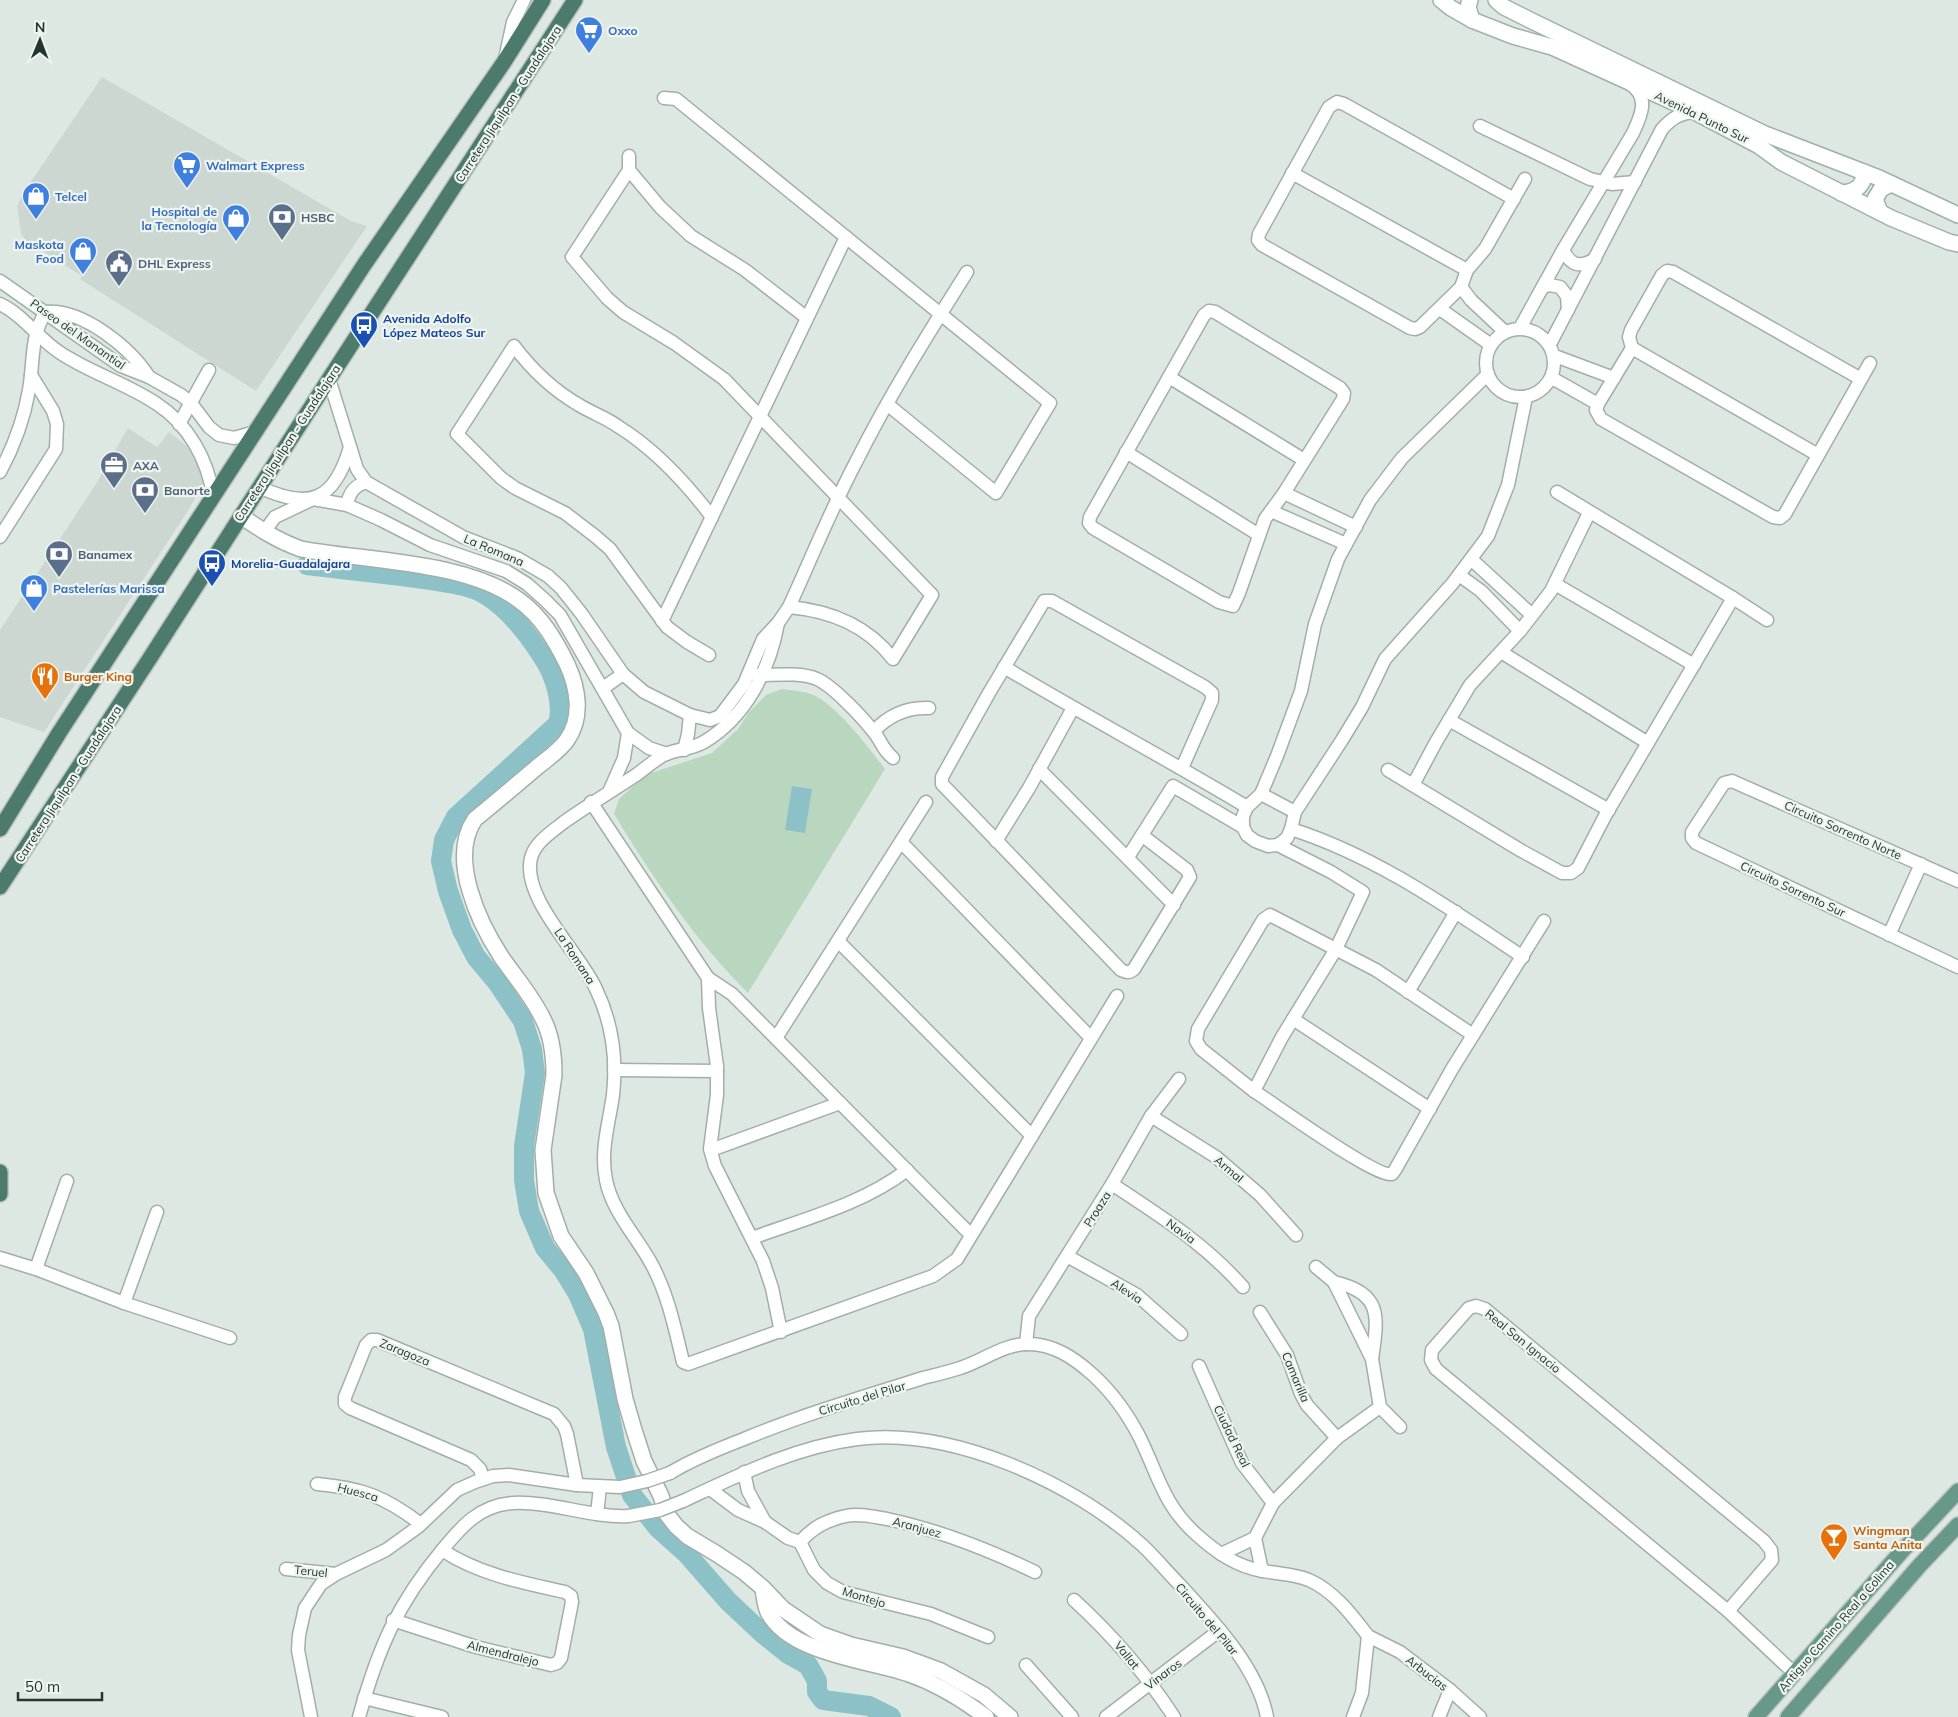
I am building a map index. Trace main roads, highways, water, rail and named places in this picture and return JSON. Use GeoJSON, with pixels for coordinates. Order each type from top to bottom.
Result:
{"type":"FeatureCollection","features":[{"type":"Feature","properties":{"kind":"highway"},"geometry":{"type":"LineString","coordinates":[[0,829],[58,734],[364,265],[504,62],[543,0]]}},
{"type":"Feature","properties":{"kind":"highway","name":"Carretera Jiquilpan - Guadalajara"},"geometry":{"type":"LineString","coordinates":[[0,887],[575,0]]}},
{"type":"Feature","properties":{"kind":"highway"},"geometry":{"type":"LineString","coordinates":[[0,1172],[0,1194]]}},
{"type":"Feature","properties":{"kind":"main road","name":"Antiguo Camino Real a Colima"},"geometry":{"type":"LineString","coordinates":[[1756,1717],[1902,1551],[1958,1491]]}},
{"type":"Feature","properties":{"kind":"main road","name":"Antiguo Camino Real a Colima"},"geometry":{"type":"LineString","coordinates":[[1788,1717],[1920,1565],[1958,1525]]}},
{"type":"Feature","properties":{"kind":"water"},"geometry":{"type":"Polygon","coordinates":[[[792,786],[812,789],[805,833],[785,830],[792,786]]]}},
{"type":"Feature","properties":{"kind":"waterway"},"geometry":{"type":"LineString","coordinates":[[307,565],[431,580],[473,589],[486,595],[517,622],[546,663],[554,679],[559,698],[560,716],[558,724],[456,817],[444,840],[441,861],[448,891],[462,930],[476,957],[497,982],[523,1021],[532,1049],[535,1073],[524,1146],[524,1180],[529,1211],[545,1248],[564,1271],[578,1294],[593,1329],[616,1447],[632,1495],[658,1528],[686,1553],[728,1601],[788,1654],[808,1665],[817,1681],[817,1692],[823,1700],[869,1706],[891,1717]]}},
{"type":"Feature","properties":{"kind":"place","name":"Oxxo"},"geometry":{"type":"Point","coordinates":[589,54]}},
{"type":"Feature","properties":{"kind":"place","name":"Walmart Express"},"geometry":{"type":"Point","coordinates":[187,189]}},
{"type":"Feature","properties":{"kind":"place","name":"Telcel"},"geometry":{"type":"Point","coordinates":[36,220]}},
{"type":"Feature","properties":{"kind":"place","name":"HSBC"},"geometry":{"type":"Point","coordinates":[282,241]}},
{"type":"Feature","properties":{"kind":"place","name":"Hospital de la Tecnología"},"geometry":{"type":"Point","coordinates":[236,242]}},
{"type":"Feature","properties":{"kind":"place","name":"Maskota Food"},"geometry":{"type":"Point","coordinates":[83,275]}},
{"type":"Feature","properties":{"kind":"place","name":"DHL Express"},"geometry":{"type":"Point","coordinates":[119,287]}},
{"type":"Feature","properties":{"kind":"place","name":"Avenida Adolfo López Mateos Sur"},"geometry":{"type":"Point","coordinates":[364,349]}},
{"type":"Feature","properties":{"kind":"place","name":"AXA"},"geometry":{"type":"Point","coordinates":[114,489]}},
{"type":"Feature","properties":{"kind":"place","name":"Banorte"},"geometry":{"type":"Point","coordinates":[145,514]}},
{"type":"Feature","properties":{"kind":"place","name":"Banamex"},"geometry":{"type":"Point","coordinates":[59,578]}},
{"type":"Feature","properties":{"kind":"place","name":"Morelia-Guadalajara"},"geometry":{"type":"Point","coordinates":[212,587]}},
{"type":"Feature","properties":{"kind":"place","name":"Pastelerías Marissa"},"geometry":{"type":"Point","coordinates":[34,612]}},
{"type":"Feature","properties":{"kind":"place","name":"Burger King"},"geometry":{"type":"Point","coordinates":[45,700]}},
{"type":"Feature","properties":{"kind":"place","name":"Wingman Santa Anita"},"geometry":{"type":"Point","coordinates":[1834,1561]}}]}
